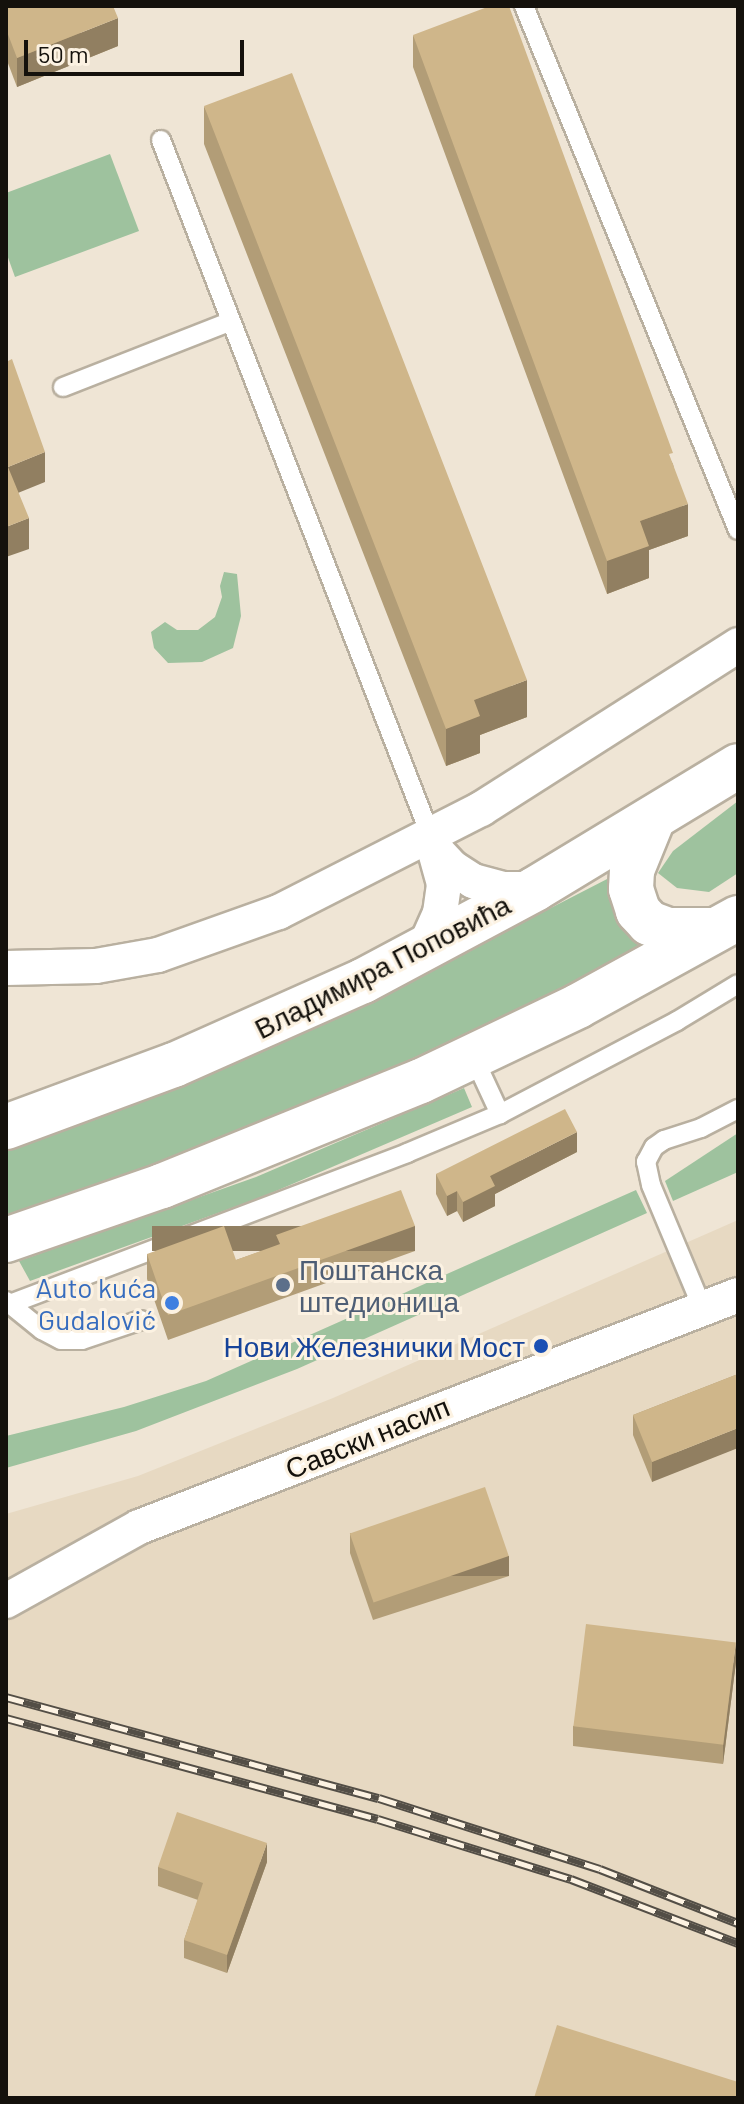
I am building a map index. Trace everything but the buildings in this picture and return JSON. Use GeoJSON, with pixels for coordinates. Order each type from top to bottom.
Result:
{"type":"FeatureCollection","features":[{"type":"Feature","properties":{"kind":"main road","name":"Владимира Поповића"},"geometry":{"type":"LineString","coordinates":[[6,1127],[242,1036],[424,949],[652,821],[738,766]]}},
{"type":"Feature","properties":{"kind":"main road"},"geometry":{"type":"LineString","coordinates":[[652,821],[632,870],[631,889],[638,911],[649,923],[668,930],[728,924]]}},
{"type":"Feature","properties":{"kind":"main road"},"geometry":{"type":"LineString","coordinates":[[6,1240],[272,1143],[474,1058],[578,1006],[728,924]]}},
{"type":"Feature","properties":{"kind":"street"},"geometry":{"type":"LineString","coordinates":[[6,968],[96,966],[158,955],[279,912],[433,843],[738,645]]}},
{"type":"Feature","properties":{"kind":"street"},"geometry":{"type":"LineString","coordinates":[[433,843],[453,868],[473,881],[503,889],[535,889]]}},
{"type":"Feature","properties":{"kind":"street"},"geometry":{"type":"LineString","coordinates":[[424,949],[440,913],[444,884],[433,843]]}},
{"type":"Feature","properties":{"kind":"street","name":"Савски насип"},"geometry":{"type":"LineString","coordinates":[[6,1601],[139,1527],[738,1295]]}},
{"type":"Feature","properties":{"kind":"lane"},"geometry":{"type":"LineString","coordinates":[[524,6],[738,530]]}},
{"type":"Feature","properties":{"kind":"lane"},"geometry":{"type":"LineString","coordinates":[[161,140],[433,843]]}},
{"type":"Feature","properties":{"kind":"lane"},"geometry":{"type":"LineString","coordinates":[[63,387],[231,321]]}},
{"type":"Feature","properties":{"kind":"lane"},"geometry":{"type":"LineString","coordinates":[[8,1303],[392,1159],[500,1114],[677,1021],[738,984]]}},
{"type":"Feature","properties":{"kind":"lane"},"geometry":{"type":"LineString","coordinates":[[474,1058],[500,1114]]}},
{"type":"Feature","properties":{"kind":"lane"},"geometry":{"type":"LineString","coordinates":[[702,1307],[651,1185],[646,1162],[654,1147],[664,1140],[715,1122],[738,1109]]}},
{"type":"Feature","properties":{"kind":"lane"},"geometry":{"type":"LineString","coordinates":[[8,1303],[42,1330],[61,1340],[82,1340],[141,1320]]}},
{"type":"Feature","properties":{"kind":"shaded area"},"geometry":{"type":"Polygon","coordinates":[[[738,1220],[738,2098],[6,2098],[6,1514],[138,1476],[333,1398],[738,1220]]]}},
{"type":"Feature","properties":{"kind":"green space"},"geometry":{"type":"Polygon","coordinates":[[[110,154],[139,231],[15,277],[6,252],[6,193],[110,154]]]}},
{"type":"Feature","properties":{"kind":"green space"},"geometry":{"type":"Polygon","coordinates":[[[224,572],[237,574],[241,616],[233,648],[202,662],[168,663],[154,648],[151,632],[165,622],[177,630],[198,630],[215,617],[222,597],[220,586],[224,572]]]}},
{"type":"Feature","properties":{"kind":"green space"},"geometry":{"type":"Polygon","coordinates":[[[738,801],[738,873],[709,892],[677,888],[658,873],[673,851],[738,801]]]}},
{"type":"Feature","properties":{"kind":"green space"},"geometry":{"type":"Polygon","coordinates":[[[611,877],[650,942],[576,981],[369,1079],[209,1145],[6,1215],[6,1149],[189,1081],[341,1016],[611,877]]]}},
{"type":"Feature","properties":{"kind":"green space"},"geometry":{"type":"Polygon","coordinates":[[[464,1088],[472,1107],[262,1197],[30,1281],[19,1261],[256,1177],[464,1088]]]}},
{"type":"Feature","properties":{"kind":"green space"},"geometry":{"type":"Polygon","coordinates":[[[738,1133],[738,1172],[673,1201],[665,1181],[738,1133]]]}},
{"type":"Feature","properties":{"kind":"green space"},"geometry":{"type":"Polygon","coordinates":[[[636,1190],[647,1213],[297,1369],[136,1431],[6,1468],[6,1436],[124,1407],[206,1381],[636,1190]]]}},
{"type":"Feature","properties":{"kind":"railway"},"geometry":{"type":"LineString","coordinates":[[6,1697],[379,1798],[600,1869],[738,1923]]}},
{"type":"Feature","properties":{"kind":"railway"},"geometry":{"type":"LineString","coordinates":[[6,1718],[378,1819],[571,1879],[738,1943]]}},
{"type":"Feature","properties":{"kind":"place","name":"Поштанска штедионица"},"geometry":{"type":"Point","coordinates":[283,1285]}},
{"type":"Feature","properties":{"kind":"place","name":"Auto kuća Gudalović"},"geometry":{"type":"Point","coordinates":[172,1303]}},
{"type":"Feature","properties":{"kind":"place","name":"Нови Железнички Мост"},"geometry":{"type":"Point","coordinates":[541,1346]}}]}
